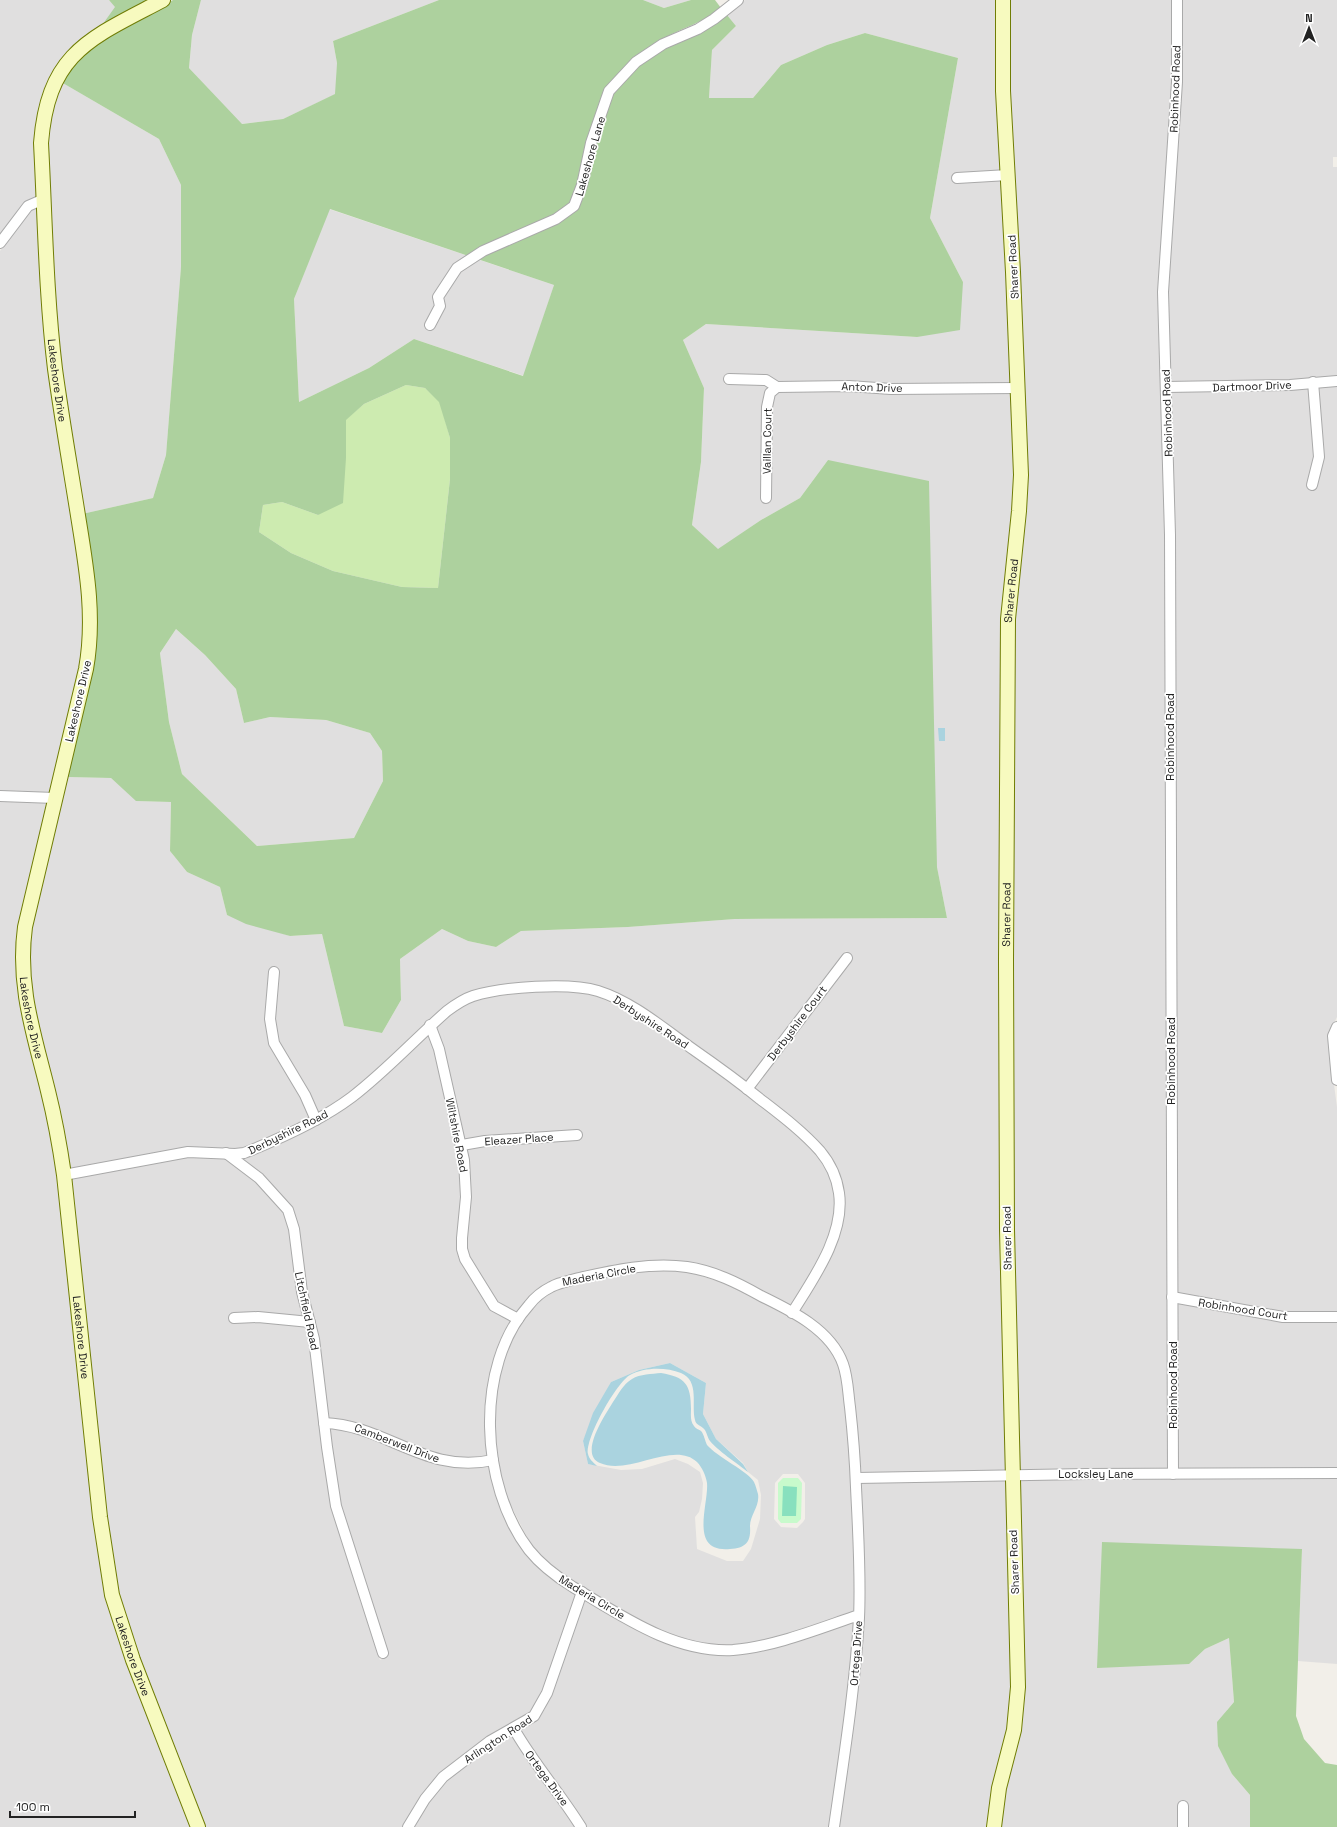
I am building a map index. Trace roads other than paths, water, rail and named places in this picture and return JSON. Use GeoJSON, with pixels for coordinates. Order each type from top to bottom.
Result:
{"type":"FeatureCollection","features":[{"type":"Feature","properties":{"kind":"street","name":"Lakeshore Drive"},"geometry":{"type":"LineString","coordinates":[[163,0],[95,36],[70,59],[60,72],[46,106],[42,124],[41,143],[48,302],[55,369],[85,558],[90,619],[86,669],[25,927],[22,968],[28,1008],[53,1114],[64,1175],[100,1517],[112,1595],[132,1660],[198,1827]]}},
{"type":"Feature","properties":{"kind":"street","name":"Lakeshore Lane"},"geometry":{"type":"LineString","coordinates":[[430,325],[440,306],[438,297],[457,268],[483,251],[556,219],[574,206],[582,185],[591,143],[609,91],[621,77],[636,62],[663,44],[698,29],[714,19],[738,0]]}},
{"type":"Feature","properties":{"kind":"street","name":"Sharer Road"},"geometry":{"type":"LineString","coordinates":[[994,1827],[999,1788],[1014,1730],[1018,1687],[1007,1230],[1007,653],[1009,600],[1019,511],[1021,476],[1003,91],[1003,0]]}},
{"type":"Feature","properties":{"kind":"street","name":"Robinhood Road"},"geometry":{"type":"LineString","coordinates":[[1173,1474],[1170,550],[1163,292],[1177,82],[1177,0]]}},
{"type":"Feature","properties":{"kind":"street"},"geometry":{"type":"LineString","coordinates":[[957,178],[1008,175]]}},
{"type":"Feature","properties":{"kind":"street"},"geometry":{"type":"LineString","coordinates":[[0,243],[28,206],[44,199]]}},
{"type":"Feature","properties":{"kind":"street","name":"Anton Drive"},"geometry":{"type":"LineString","coordinates":[[729,379],[766,380],[777,387],[849,386],[891,389],[1018,388]]}},
{"type":"Feature","properties":{"kind":"street","name":"Dartmoor Drive"},"geometry":{"type":"LineString","coordinates":[[1166,387],[1290,385],[1337,381]]}},
{"type":"Feature","properties":{"kind":"street"},"geometry":{"type":"LineString","coordinates":[[1312,485],[1319,457],[1313,382]]}},
{"type":"Feature","properties":{"kind":"street","name":"Vaillan Court"},"geometry":{"type":"LineString","coordinates":[[766,498],[767,407],[770,393],[777,387]]}},
{"type":"Feature","properties":{"kind":"street"},"geometry":{"type":"LineString","coordinates":[[0,796],[55,798]]}},
{"type":"Feature","properties":{"kind":"street","name":"Derbyshire Court"},"geometry":{"type":"LineString","coordinates":[[747,1089],[847,958]]}},
{"type":"Feature","properties":{"kind":"street"},"geometry":{"type":"LineString","coordinates":[[274,972],[270,1019],[274,1043],[305,1095],[316,1120]]}},
{"type":"Feature","properties":{"kind":"street","name":"Derbyshire Road"},"geometry":{"type":"LineString","coordinates":[[225,1153],[244,1153],[316,1120],[351,1097],[372,1080],[430,1025],[447,1011],[473,996],[495,991],[546,986],[572,986],[585,988],[611,996],[642,1014],[796,1126],[821,1152],[834,1175],[839,1194],[836,1223],[832,1242],[818,1270],[792,1313]]}},
{"type":"Feature","properties":{"kind":"street","name":"Wiltshire Road"},"geometry":{"type":"LineString","coordinates":[[430,1025],[439,1049],[454,1119],[462,1145],[466,1173],[466,1197],[462,1238],[465,1259],[494,1306],[518,1318]]}},
{"type":"Feature","properties":{"kind":"street"},"geometry":{"type":"LineString","coordinates":[[1337,1026],[1333,1036],[1333,1047],[1337,1080]]}},
{"type":"Feature","properties":{"kind":"street","name":"Eleazer Place"},"geometry":{"type":"LineString","coordinates":[[462,1145],[485,1141],[577,1135]]}},
{"type":"Feature","properties":{"kind":"street"},"geometry":{"type":"LineString","coordinates":[[64,1175],[188,1152],[225,1153]]}},
{"type":"Feature","properties":{"kind":"street","name":"Litchfield Road"},"geometry":{"type":"LineString","coordinates":[[225,1153],[259,1178],[288,1210],[294,1229],[302,1292],[314,1339],[336,1506],[383,1653]]}},
{"type":"Feature","properties":{"kind":"street","name":"Maderia Circle"},"geometry":{"type":"LineString","coordinates":[[856,1478],[854,1439],[844,1366],[837,1351],[828,1339],[792,1313],[723,1277],[689,1268],[645,1266],[600,1273],[557,1284],[538,1296],[518,1318],[500,1358],[491,1393],[489,1432],[493,1460],[503,1499],[512,1520],[530,1551],[560,1579],[652,1632],[688,1645],[716,1649],[733,1650],[776,1642],[859,1615]]}},
{"type":"Feature","properties":{"kind":"street","name":"Robinhood Court"},"geometry":{"type":"LineString","coordinates":[[1172,1297],[1283,1317],[1337,1317]]}},
{"type":"Feature","properties":{"kind":"street"},"geometry":{"type":"LineString","coordinates":[[234,1318],[258,1317],[310,1322]]}},
{"type":"Feature","properties":{"kind":"street","name":"Camberwell Drive"},"geometry":{"type":"LineString","coordinates":[[324,1423],[344,1424],[357,1428],[440,1460],[468,1464],[493,1460]]}},
{"type":"Feature","properties":{"kind":"street","name":"Locksley Lane"},"geometry":{"type":"LineString","coordinates":[[856,1478],[1337,1473]]}},
{"type":"Feature","properties":{"kind":"street","name":"Ortega Drive"},"geometry":{"type":"LineString","coordinates":[[834,1827],[853,1699],[859,1615],[856,1478]]}},
{"type":"Feature","properties":{"kind":"street","name":"Arlington Road"},"geometry":{"type":"LineString","coordinates":[[408,1827],[425,1799],[443,1777],[490,1741],[514,1729],[534,1716],[541,1707],[582,1592]]}},
{"type":"Feature","properties":{"kind":"street","name":"Ortega Drive"},"geometry":{"type":"LineString","coordinates":[[514,1729],[528,1752],[568,1806],[581,1827]]}},
{"type":"Feature","properties":{"kind":"street"},"geometry":{"type":"LineString","coordinates":[[1183,1806],[1183,1827]]}},
{"type":"Feature","properties":{"kind":"water"},"geometry":{"type":"Polygon","coordinates":[[[938,728],[945,728],[945,741],[939,741],[938,728]]]}},
{"type":"Feature","properties":{"kind":"water"},"geometry":{"type":"Polygon","coordinates":[[[670,1363],[706,1383],[703,1414],[716,1439],[743,1464],[748,1472],[713,1445],[704,1429],[696,1423],[694,1414],[693,1387],[687,1377],[675,1371],[662,1369],[642,1370],[630,1375],[624,1380],[610,1399],[591,1436],[588,1446],[588,1454],[597,1466],[588,1464],[583,1441],[593,1413],[611,1382],[639,1370],[670,1363]]]}},
{"type":"Feature","properties":{"kind":"water"},"geometry":{"type":"Polygon","coordinates":[[[661,1373],[676,1377],[685,1383],[690,1393],[692,1422],[696,1428],[702,1432],[707,1445],[717,1454],[751,1478],[755,1484],[758,1494],[758,1503],[750,1522],[749,1540],[740,1547],[730,1549],[717,1548],[709,1543],[705,1535],[704,1525],[707,1483],[704,1472],[697,1462],[687,1456],[676,1455],[664,1456],[637,1463],[612,1466],[600,1463],[594,1458],[592,1451],[593,1443],[600,1424],[623,1387],[635,1377],[646,1374],[661,1373]]]}}]}
